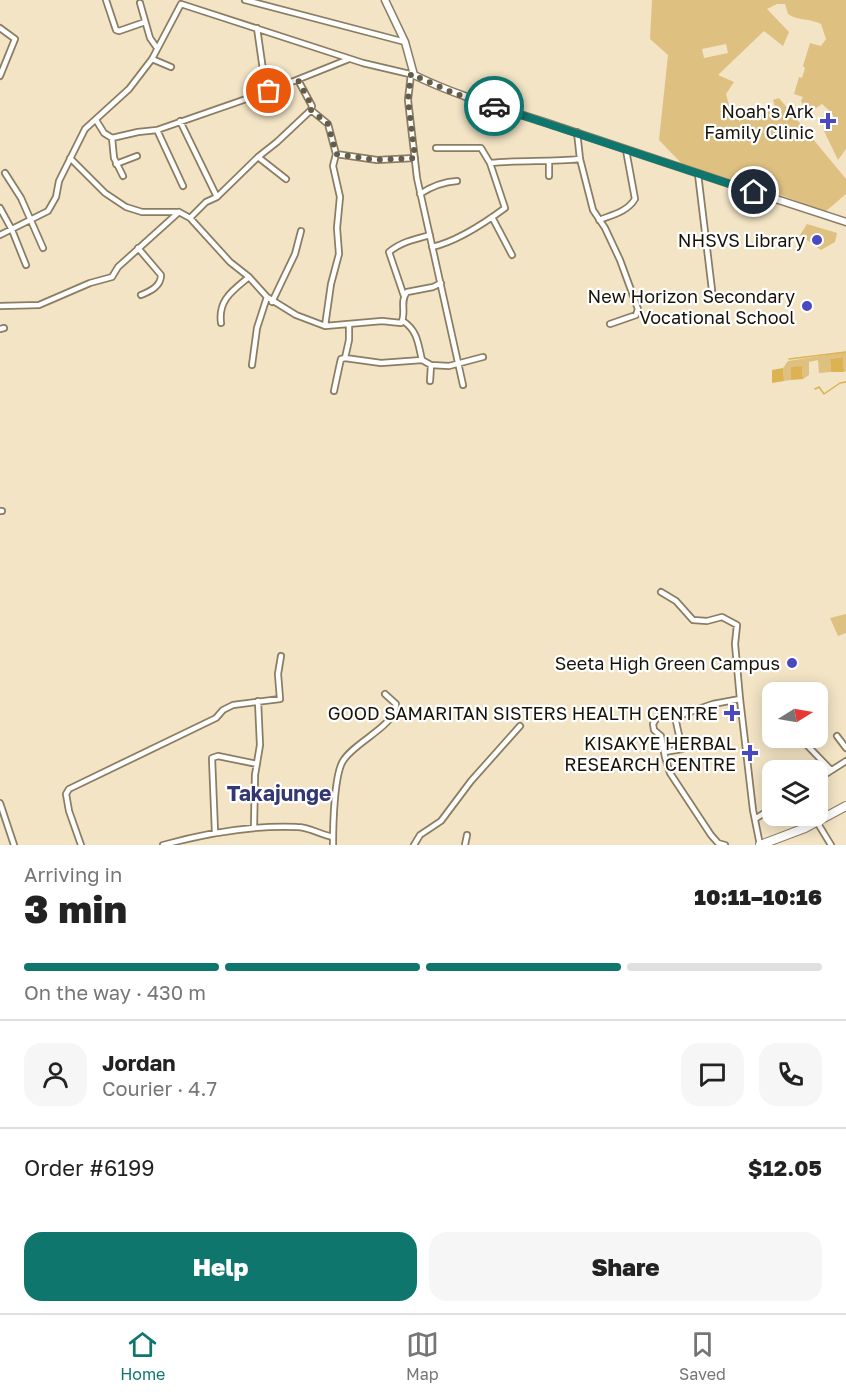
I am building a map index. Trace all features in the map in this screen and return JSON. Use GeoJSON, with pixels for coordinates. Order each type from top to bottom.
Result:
{"type":"FeatureCollection","features":[{"type":"Feature","properties":{"kind":"main road"},"geometry":{"type":"LineString","coordinates":[[828,816],[846,806]]}},
{"type":"Feature","properties":{"kind":"main road"},"geometry":{"type":"LineString","coordinates":[[760,845],[807,826]]}},
{"type":"Feature","properties":{"kind":"street"},"geometry":{"type":"LineString","coordinates":[[106,0],[116,30],[145,22]]}},
{"type":"Feature","properties":{"kind":"street"},"geometry":{"type":"LineString","coordinates":[[245,0],[405,42]]}},
{"type":"Feature","properties":{"kind":"street"},"geometry":{"type":"LineString","coordinates":[[386,0],[405,42],[412,75],[408,100],[420,194],[463,385]]}},
{"type":"Feature","properties":{"kind":"street"},"geometry":{"type":"LineString","coordinates":[[0,235],[48,211],[52,206],[59,181],[85,129],[129,88],[152,59],[181,2],[349,59],[412,75],[456,94],[846,222]]}},
{"type":"Feature","properties":{"kind":"street"},"geometry":{"type":"LineString","coordinates":[[140,3],[150,38],[157,48]]}},
{"type":"Feature","properties":{"kind":"street"},"geometry":{"type":"LineString","coordinates":[[0,76],[15,39],[2,27]]}},
{"type":"Feature","properties":{"kind":"street"},"geometry":{"type":"LineString","coordinates":[[257,28],[265,84],[269,91]]}},
{"type":"Feature","properties":{"kind":"street"},"geometry":{"type":"LineString","coordinates":[[152,59],[171,67]]}},
{"type":"Feature","properties":{"kind":"street"},"geometry":{"type":"LineString","coordinates":[[96,120],[104,134],[112,138],[158,130],[269,91],[349,59]]}},
{"type":"Feature","properties":{"kind":"street"},"geometry":{"type":"LineString","coordinates":[[190,218],[206,202],[217,197],[311,110],[312,106],[298,80]]}},
{"type":"Feature","properties":{"kind":"street"},"geometry":{"type":"LineString","coordinates":[[311,110],[328,124],[336,154],[333,166],[340,197],[337,228],[339,254],[331,284],[325,326]]}},
{"type":"Feature","properties":{"kind":"street"},"geometry":{"type":"LineString","coordinates":[[180,122],[217,197]]}},
{"type":"Feature","properties":{"kind":"street"},"geometry":{"type":"LineString","coordinates":[[158,130],[183,186]]}},
{"type":"Feature","properties":{"kind":"street"},"geometry":{"type":"LineString","coordinates":[[577,132],[580,159],[593,210],[605,228],[620,260],[638,309],[636,315],[610,324]]}},
{"type":"Feature","properties":{"kind":"street"},"geometry":{"type":"LineString","coordinates":[[112,138],[116,164],[123,176]]}},
{"type":"Feature","properties":{"kind":"street"},"geometry":{"type":"LineString","coordinates":[[432,247],[446,244],[504,208],[490,163],[481,148],[436,148]]}},
{"type":"Feature","properties":{"kind":"street"},"geometry":{"type":"LineString","coordinates":[[599,220],[624,210],[635,198],[626,150]]}},
{"type":"Feature","properties":{"kind":"street"},"geometry":{"type":"LineString","coordinates":[[336,154],[376,160],[415,158]]}},
{"type":"Feature","properties":{"kind":"street"},"geometry":{"type":"LineString","coordinates":[[116,164],[137,156]]}},
{"type":"Feature","properties":{"kind":"street"},"geometry":{"type":"LineString","coordinates":[[258,157],[286,178]]}},
{"type":"Feature","properties":{"kind":"street"},"geometry":{"type":"LineString","coordinates":[[70,158],[105,194],[126,207],[142,212],[179,212],[190,218],[230,262],[272,302],[312,323],[325,326],[349,326],[403,321],[415,333],[422,360]]}},
{"type":"Feature","properties":{"kind":"street"},"geometry":{"type":"LineString","coordinates":[[490,163],[580,159]]}},
{"type":"Feature","properties":{"kind":"street"},"geometry":{"type":"LineString","coordinates":[[549,162],[549,176]]}},
{"type":"Feature","properties":{"kind":"street"},"geometry":{"type":"LineString","coordinates":[[5,173],[21,198],[43,248]]}},
{"type":"Feature","properties":{"kind":"street"},"geometry":{"type":"LineString","coordinates":[[698,174],[712,290]]}},
{"type":"Feature","properties":{"kind":"street"},"geometry":{"type":"LineString","coordinates":[[420,194],[432,186],[457,181]]}},
{"type":"Feature","properties":{"kind":"street"},"geometry":{"type":"LineString","coordinates":[[0,208],[26,265]]}},
{"type":"Feature","properties":{"kind":"street"},"geometry":{"type":"LineString","coordinates":[[0,306],[39,305],[90,283],[112,277],[118,267],[179,212]]}},
{"type":"Feature","properties":{"kind":"street"},"geometry":{"type":"LineString","coordinates":[[492,217],[512,255]]}},
{"type":"Feature","properties":{"kind":"street"},"geometry":{"type":"LineString","coordinates":[[272,302],[295,254],[301,231]]}},
{"type":"Feature","properties":{"kind":"street"},"geometry":{"type":"LineString","coordinates":[[403,321],[404,296],[389,252],[407,241],[430,235]]}},
{"type":"Feature","properties":{"kind":"street"},"geometry":{"type":"LineString","coordinates":[[138,248],[161,275],[157,286],[141,295]]}},
{"type":"Feature","properties":{"kind":"street"},"geometry":{"type":"LineString","coordinates":[[221,323],[220,310],[230,292],[249,278]]}},
{"type":"Feature","properties":{"kind":"street"},"geometry":{"type":"LineString","coordinates":[[404,296],[410,290],[433,287],[441,283]]}},
{"type":"Feature","properties":{"kind":"street"},"geometry":{"type":"LineString","coordinates":[[252,365],[257,328],[267,297]]}},
{"type":"Feature","properties":{"kind":"street"},"geometry":{"type":"LineString","coordinates":[[345,358],[349,326]]}},
{"type":"Feature","properties":{"kind":"street"},"geometry":{"type":"LineString","coordinates":[[334,391],[341,359],[345,358],[381,363],[422,360],[431,365],[449,366],[483,357]]}},
{"type":"Feature","properties":{"kind":"street"},"geometry":{"type":"LineString","coordinates":[[430,381],[431,365]]}},
{"type":"Feature","properties":{"kind":"street"},"geometry":{"type":"LineString","coordinates":[[661,592],[676,602],[693,620],[701,622],[722,617],[737,625],[735,644],[740,699],[760,845]]}},
{"type":"Feature","properties":{"kind":"street"},"geometry":{"type":"LineString","coordinates":[[81,845],[69,811],[66,794],[69,789],[216,718],[228,707],[280,699],[278,674],[281,656]]}},
{"type":"Feature","properties":{"kind":"street"},"geometry":{"type":"LineString","coordinates":[[333,845],[338,770],[349,754],[393,714],[396,704],[385,694]]}},
{"type":"Feature","properties":{"kind":"street"},"geometry":{"type":"LineString","coordinates":[[725,845],[718,843],[701,821],[670,773],[661,736],[654,730],[652,724],[660,717],[675,717],[713,704],[740,699]]}},
{"type":"Feature","properties":{"kind":"street"},"geometry":{"type":"LineString","coordinates":[[254,827],[255,775],[260,745],[258,701]]}},
{"type":"Feature","properties":{"kind":"street"},"geometry":{"type":"LineString","coordinates":[[664,752],[682,749],[675,717]]}},
{"type":"Feature","properties":{"kind":"street"},"geometry":{"type":"LineString","coordinates":[[414,845],[420,835],[441,821],[471,781],[520,726]]}},
{"type":"Feature","properties":{"kind":"street"},"geometry":{"type":"LineString","coordinates":[[837,736],[846,748]]}},
{"type":"Feature","properties":{"kind":"street"},"geometry":{"type":"LineString","coordinates":[[810,748],[831,770]]}},
{"type":"Feature","properties":{"kind":"street"},"geometry":{"type":"LineString","coordinates":[[215,832],[212,758],[218,756],[257,764]]}},
{"type":"Feature","properties":{"kind":"street"},"geometry":{"type":"LineString","coordinates":[[828,772],[846,761]]}},
{"type":"Feature","properties":{"kind":"street"},"geometry":{"type":"LineString","coordinates":[[0,803],[15,845]]}},
{"type":"Feature","properties":{"kind":"street"},"geometry":{"type":"LineString","coordinates":[[755,819],[762,814]]}},
{"type":"Feature","properties":{"kind":"street"},"geometry":{"type":"LineString","coordinates":[[819,826],[831,845]]}},
{"type":"Feature","properties":{"kind":"street"},"geometry":{"type":"LineString","coordinates":[[163,845],[215,832],[254,827],[297,827],[333,837]]}},
{"type":"Feature","properties":{"kind":"street"},"geometry":{"type":"LineString","coordinates":[[465,845],[466,835]]}},
{"type":"Feature","properties":{"kind":"shaded area"},"geometry":{"type":"Polygon","coordinates":[[[652,0],[846,0],[846,149],[838,160],[824,131],[836,121],[831,112],[822,104],[807,114],[801,101],[803,97],[794,94],[799,77],[802,78],[810,43],[821,46],[826,39],[821,24],[792,16],[788,14],[785,4],[777,4],[767,9],[789,32],[783,46],[764,31],[718,75],[734,82],[726,94],[729,105],[740,122],[740,120],[765,114],[775,107],[773,100],[779,98],[846,179],[846,194],[825,212],[770,191],[684,166],[659,140],[668,55],[650,39],[652,0]],[[726,44],[702,49],[704,58],[728,53],[726,44]]]}},
{"type":"Feature","properties":{"kind":"shaded area"},"geometry":{"type":"Polygon","coordinates":[[[807,224],[837,233],[835,242],[821,250],[800,235],[807,224]]]}},
{"type":"Feature","properties":{"kind":"shaded area"},"geometry":{"type":"Polygon","coordinates":[[[846,352],[846,371],[844,372],[843,357],[830,359],[831,372],[819,373],[818,360],[809,362],[809,375],[803,379],[802,366],[791,368],[791,380],[784,381],[783,368],[788,361],[846,352]]]}},
{"type":"Feature","properties":{"kind":"shaded area"},"geometry":{"type":"Polygon","coordinates":[[[843,357],[844,372],[831,372],[830,359],[843,357]]]}},
{"type":"Feature","properties":{"kind":"shaded area"},"geometry":{"type":"Polygon","coordinates":[[[802,366],[803,379],[791,380],[791,367],[802,366]]]}},
{"type":"Feature","properties":{"kind":"shaded area"},"geometry":{"type":"Polygon","coordinates":[[[783,368],[784,381],[772,383],[772,370],[783,368]]]}},
{"type":"Feature","properties":{"kind":"shaded area"},"geometry":{"type":"Polygon","coordinates":[[[846,614],[846,633],[838,636],[830,618],[846,614]]]}},
{"type":"Feature","properties":{"kind":"waterway"},"geometry":{"type":"LineString","coordinates":[[789,359],[846,352]]}},
{"type":"Feature","properties":{"kind":"waterway"},"geometry":{"type":"LineString","coordinates":[[815,389],[819,387],[824,394],[840,383],[846,382]]}},
{"type":"Feature","properties":{"kind":"way so far"},"geometry":{"type":"LineString","coordinates":[[269,91],[298,80],[312,106],[311,110],[328,124],[336,154],[376,160],[415,158],[408,100],[411,74],[456,94],[494,106]]}},
{"type":"Feature","properties":{"kind":"place","name":"Noah's Ark Family Clinic"},"geometry":{"type":"Point","coordinates":[828,121]}},
{"type":"Feature","properties":{"kind":"place","name":"NHSVS Library"},"geometry":{"type":"Point","coordinates":[817,240]}},
{"type":"Feature","properties":{"kind":"place","name":"New Horizon Secondary Vocational School"},"geometry":{"type":"Point","coordinates":[807,306]}},
{"type":"Feature","properties":{"kind":"place","name":"Seeta High Green Campus"},"geometry":{"type":"Point","coordinates":[792,663]}},
{"type":"Feature","properties":{"kind":"place","name":"GOOD SAMARITAN SISTERS HEALTH CENTRE"},"geometry":{"type":"Point","coordinates":[732,713]}},
{"type":"Feature","properties":{"kind":"place","name":"KISAKYE HERBAL RESEARCH CENTRE"},"geometry":{"type":"Point","coordinates":[750,753]}},
{"type":"Feature","properties":{"kind":"district","name":"Takajunge"},"geometry":{"type":"Point","coordinates":[279,793]}},
{"type":"Feature","properties":{"kind":"route"},"geometry":{"type":"LineString","coordinates":[[494,106],[754,192]]}}]}
